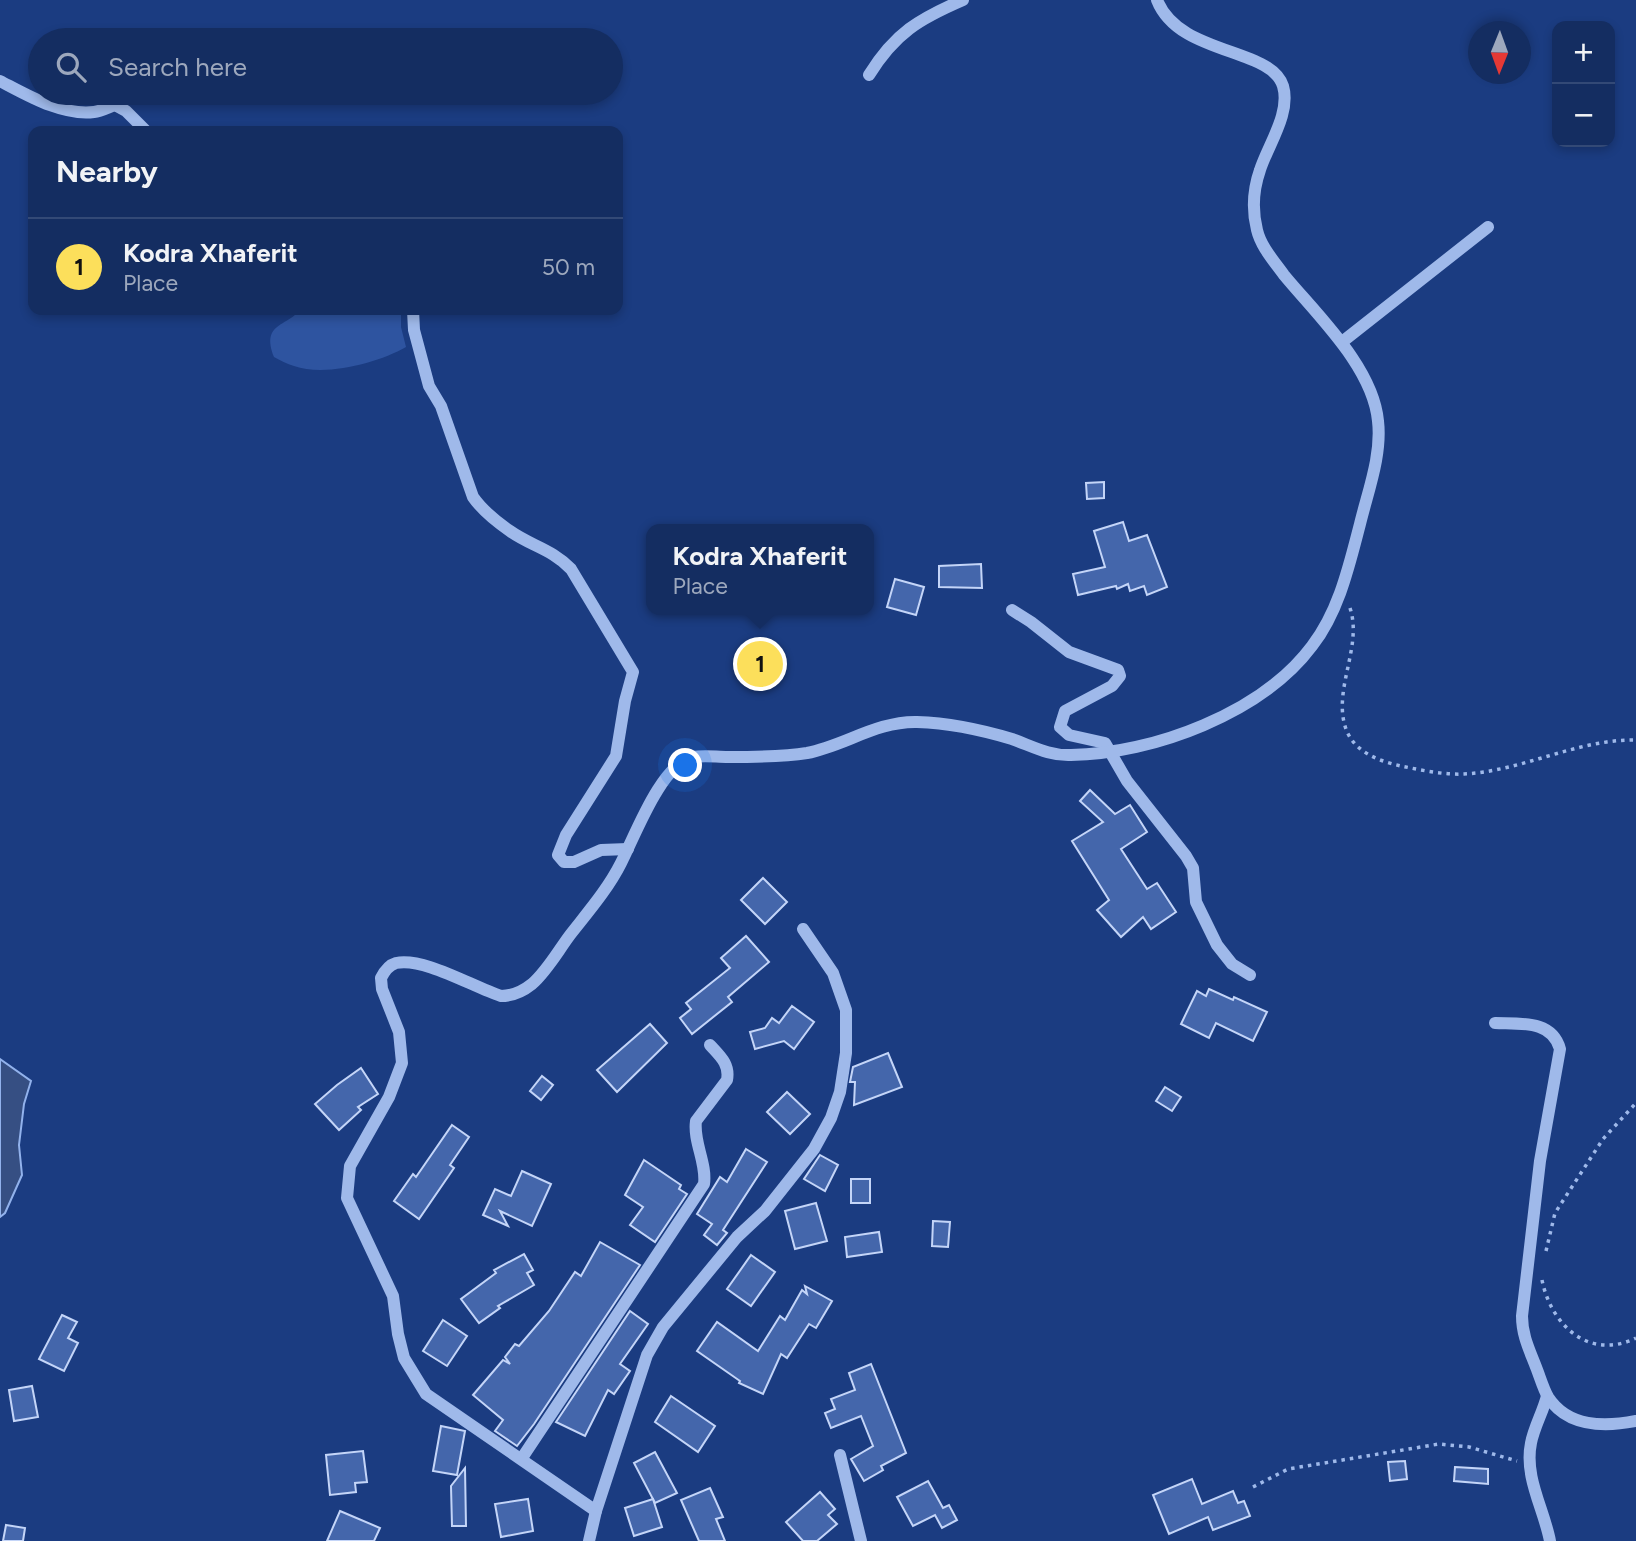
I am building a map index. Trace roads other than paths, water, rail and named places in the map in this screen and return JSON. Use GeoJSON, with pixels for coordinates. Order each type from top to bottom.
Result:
{"type":"FeatureCollection","features":[{"type":"Feature","properties":{"kind":"street"},"geometry":{"type":"LineString","coordinates":[[869,75],[886,48],[906,30],[963,0]]}},
{"type":"Feature","properties":{"kind":"street"},"geometry":{"type":"LineString","coordinates":[[596,1511],[426,1394],[413,1377],[404,1358],[393,1296],[347,1198],[350,1166],[389,1097],[402,1063],[400,1032],[380,978],[395,963],[419,964],[436,969],[500,996],[514,996],[532,984],[608,885],[662,783],[682,760],[695,757],[801,754],[824,749],[853,736],[886,726],[914,722],[981,732],[1011,739],[1049,753],[1068,755],[1155,744],[1222,716],[1285,678],[1315,644],[1341,593],[1374,467],[1378,418],[1358,366],[1342,342],[1272,259],[1258,236],[1254,192],[1280,119],[1284,98],[1279,78],[1260,64],[1200,41],[1175,26],[1168,20],[1157,0]]}},
{"type":"Feature","properties":{"kind":"street"},"geometry":{"type":"LineString","coordinates":[[0,81],[28,95]]}},
{"type":"Feature","properties":{"kind":"street"},"geometry":{"type":"LineString","coordinates":[[53,105],[64,109],[94,112],[115,105],[126,111],[141,126]]}},
{"type":"Feature","properties":{"kind":"street"},"geometry":{"type":"LineString","coordinates":[[1342,342],[1488,227]]}},
{"type":"Feature","properties":{"kind":"street"},"geometry":{"type":"LineString","coordinates":[[413,315],[414,330],[429,386],[441,405],[473,497],[510,531],[559,557],[571,569],[633,672],[616,756],[566,835],[558,855],[564,862],[574,862],[601,850],[628,849]]}},
{"type":"Feature","properties":{"kind":"street"},"geometry":{"type":"LineString","coordinates":[[1012,610],[1069,652],[1118,670],[1120,676],[1112,686],[1065,711],[1060,727],[1069,735],[1105,743],[1127,781],[1193,868],[1196,902],[1217,945],[1232,964],[1250,975]]}},
{"type":"Feature","properties":{"kind":"street"},"geometry":{"type":"LineString","coordinates":[[589,1541],[596,1511],[647,1355],[658,1336],[737,1237],[774,1201],[814,1149],[831,1118],[840,1091],[846,1052],[846,1010],[833,973],[803,929]]}},
{"type":"Feature","properties":{"kind":"street"},"geometry":{"type":"LineString","coordinates":[[1495,1023],[1541,1027],[1557,1038],[1560,1049],[1540,1161],[1522,1315],[1523,1336],[1547,1396],[1566,1415],[1580,1422],[1615,1425],[1636,1421]]}},
{"type":"Feature","properties":{"kind":"street"},"geometry":{"type":"LineString","coordinates":[[522,1458],[704,1184],[705,1174],[695,1129],[696,1121],[727,1080],[728,1072],[725,1062],[710,1045]]}},
{"type":"Feature","properties":{"kind":"street"},"geometry":{"type":"LineString","coordinates":[[1547,1396],[1531,1444],[1530,1465],[1550,1541]]}},
{"type":"Feature","properties":{"kind":"street"},"geometry":{"type":"LineString","coordinates":[[840,1455],[861,1541]]}},
{"type":"Feature","properties":{"kind":"place","name":"Kodra Xhaferit"},"geometry":{"type":"Point","coordinates":[760,664]}}]}
